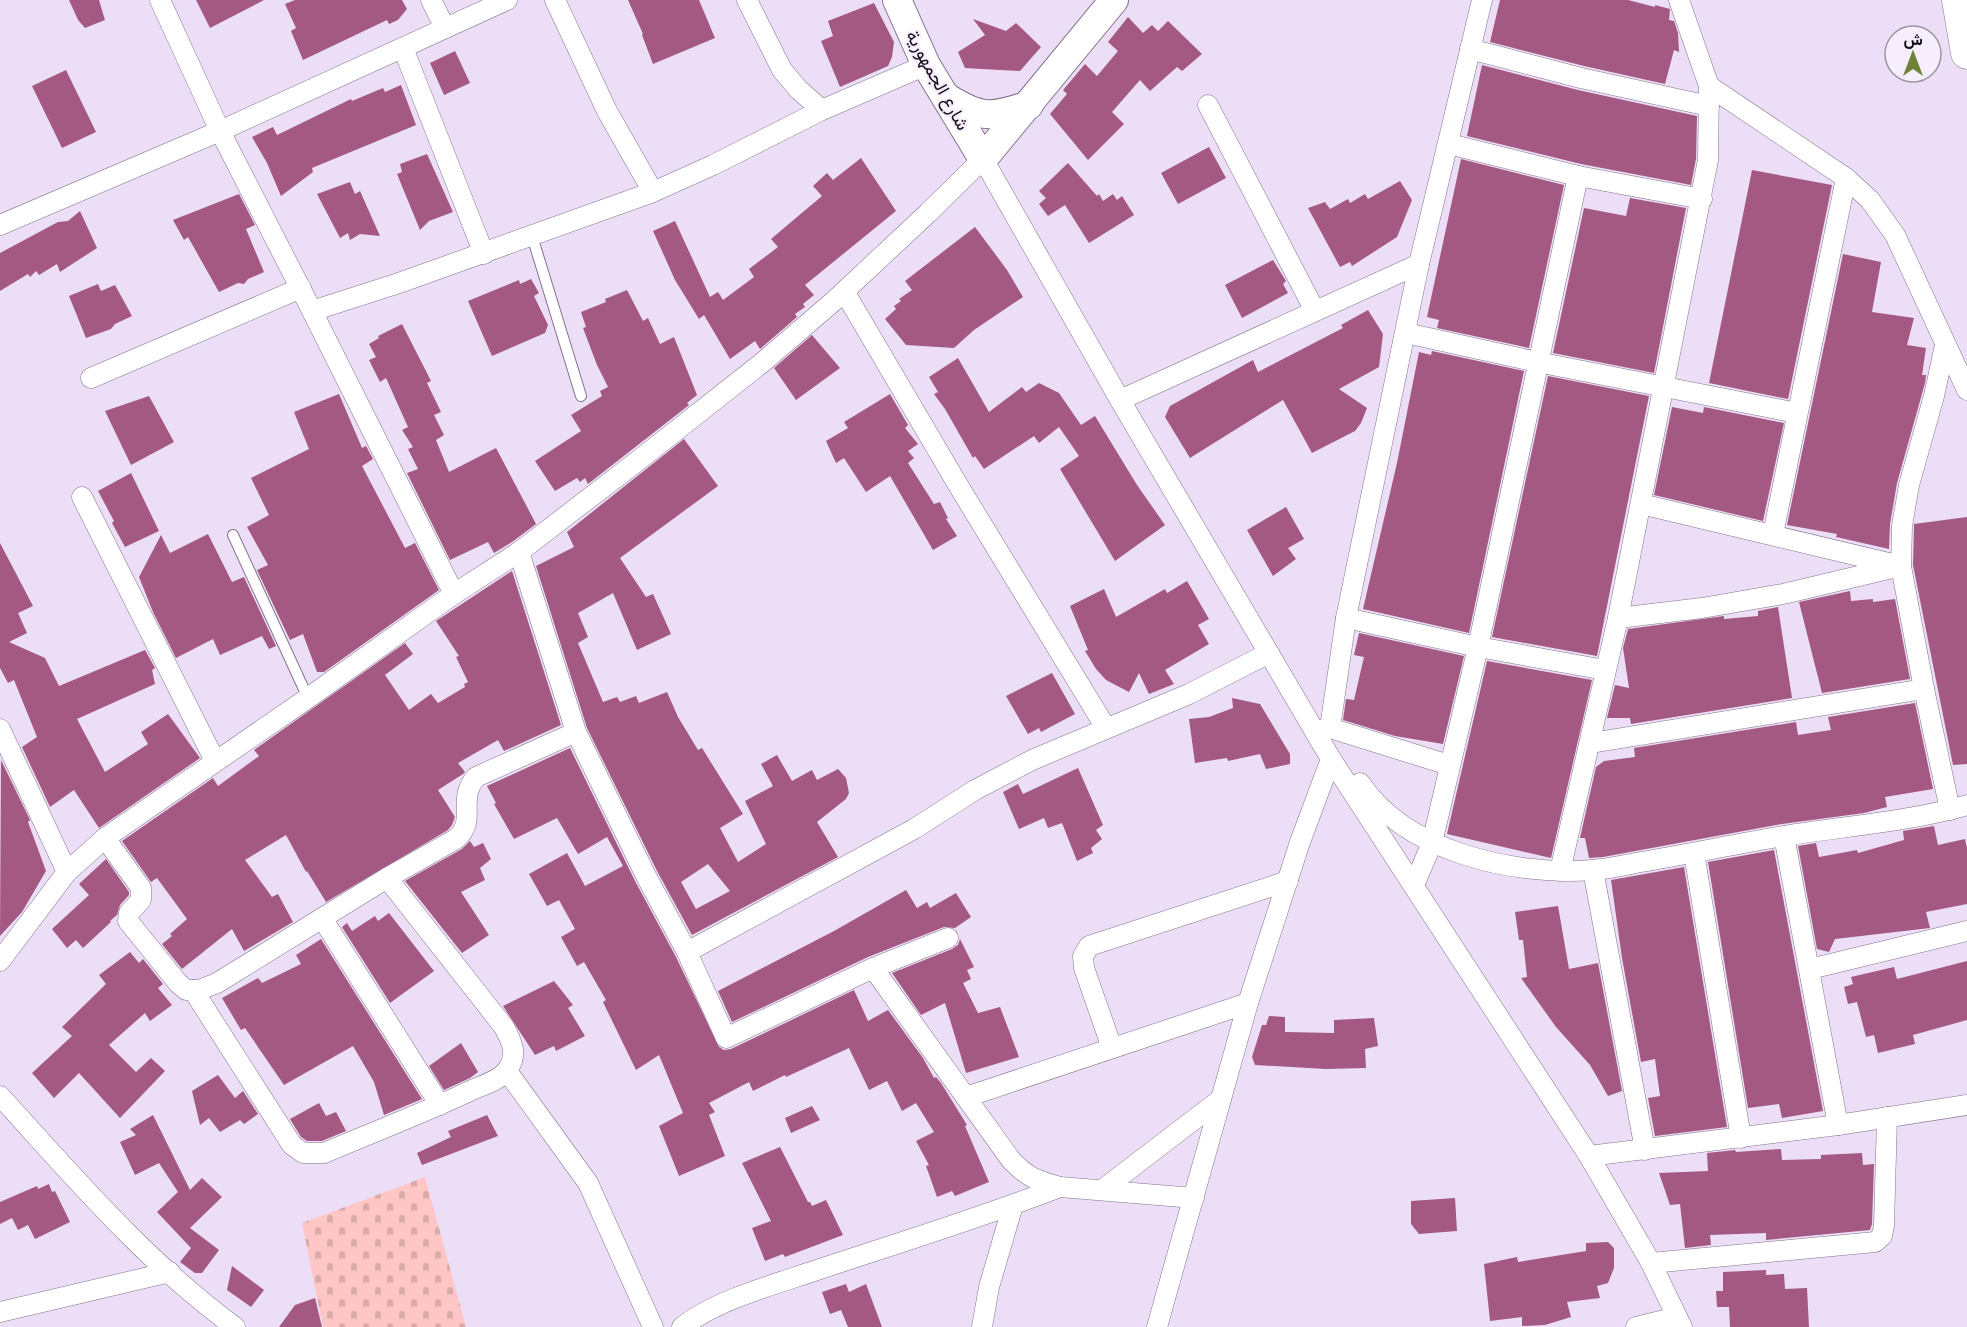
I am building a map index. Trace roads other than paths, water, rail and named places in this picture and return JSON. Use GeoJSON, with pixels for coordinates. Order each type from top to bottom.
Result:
{"type":"FeatureCollection","features":[{"type":"Feature","properties":{"kind":"main road","name":"شارع الجمهورية"},"geometry":{"type":"LineString","coordinates":[[897,0],[926,65],[983,159]]}},
{"type":"Feature","properties":{"kind":"main road"},"geometry":{"type":"LineString","coordinates":[[983,159],[1114,0]]}},
{"type":"Feature","properties":{"kind":"main road"},"geometry":{"type":"LineString","coordinates":[[1958,0],[1967,53]]}},
{"type":"Feature","properties":{"kind":"main road"},"geometry":{"type":"LineString","coordinates":[[946,97],[965,109],[981,114],[998,115],[1029,105]]}},
{"type":"Feature","properties":{"kind":"street"},"geometry":{"type":"LineString","coordinates":[[160,0],[220,131],[454,594]]}},
{"type":"Feature","properties":{"kind":"street"},"geometry":{"type":"LineString","coordinates":[[431,0],[445,28]]}},
{"type":"Feature","properties":{"kind":"street"},"geometry":{"type":"LineString","coordinates":[[0,225],[220,131],[507,0]]}},
{"type":"Feature","properties":{"kind":"street"},"geometry":{"type":"LineString","coordinates":[[555,0],[607,111],[653,192]]}},
{"type":"Feature","properties":{"kind":"street"},"geometry":{"type":"LineString","coordinates":[[747,0],[782,70],[799,90],[822,110]]}},
{"type":"Feature","properties":{"kind":"street"},"geometry":{"type":"LineString","coordinates":[[1482,0],[1419,264],[1323,729],[1331,759],[1589,1156],[1651,1263],[1679,1322],[1636,1327]]}},
{"type":"Feature","properties":{"kind":"street"},"geometry":{"type":"LineString","coordinates":[[1560,871],[1618,618],[1708,160],[1709,86],[1676,1]]}},
{"type":"Feature","properties":{"kind":"street"},"geometry":{"type":"LineString","coordinates":[[403,48],[484,254]]}},
{"type":"Feature","properties":{"kind":"street"},"geometry":{"type":"LineString","coordinates":[[1470,49],[1581,78],[1709,106]]}},
{"type":"Feature","properties":{"kind":"street"},"geometry":{"type":"LineString","coordinates":[[312,311],[484,254],[653,192],[713,165],[822,110],[926,65]]}},
{"type":"Feature","properties":{"kind":"street"},"geometry":{"type":"LineString","coordinates":[[1709,86],[1846,177],[1870,200],[1895,235],[1967,390]]}},
{"type":"Feature","properties":{"kind":"street"},"geometry":{"type":"LineString","coordinates":[[1208,105],[1315,311]]}},
{"type":"Feature","properties":{"kind":"street"},"geometry":{"type":"LineString","coordinates":[[1449,144],[1578,176],[1702,199]]}},
{"type":"Feature","properties":{"kind":"street"},"geometry":{"type":"LineString","coordinates":[[0,961],[67,872],[105,838],[454,594],[519,552],[763,362],[844,291],[983,159],[1120,400],[1269,653],[1368,794],[1397,822],[1432,843],[1467,856],[1514,866],[1560,871],[1593,870],[1958,808],[1924,689],[1901,566],[1902,526],[1909,485],[1934,396],[1945,345]]}},
{"type":"Feature","properties":{"kind":"street"},"geometry":{"type":"LineString","coordinates":[[1414,885],[1432,843],[1478,647],[1578,176]]}},
{"type":"Feature","properties":{"kind":"street"},"geometry":{"type":"LineString","coordinates":[[1773,534],[1846,177]]}},
{"type":"Feature","properties":{"kind":"street"},"geometry":{"type":"LineString","coordinates":[[1120,400],[1419,264]]}},
{"type":"Feature","properties":{"kind":"street"},"geometry":{"type":"LineString","coordinates":[[91,378],[300,288]]}},
{"type":"Feature","properties":{"kind":"street"},"geometry":{"type":"LineString","coordinates":[[844,291],[958,485],[1106,728]]}},
{"type":"Feature","properties":{"kind":"street"},"geometry":{"type":"LineString","coordinates":[[1406,333],[1537,362],[1797,412]]}},
{"type":"Feature","properties":{"kind":"street"},"geometry":{"type":"LineString","coordinates":[[82,497],[215,761]]}},
{"type":"Feature","properties":{"kind":"street"},"geometry":{"type":"LineString","coordinates":[[1641,504],[1901,566]]}},
{"type":"Feature","properties":{"kind":"street"},"geometry":{"type":"LineString","coordinates":[[519,552],[576,732],[646,876],[687,952],[726,1038],[873,968],[948,938]]}},
{"type":"Feature","properties":{"kind":"street"},"geometry":{"type":"LineString","coordinates":[[1618,618],[1702,608],[1783,594],[1901,566]]}},
{"type":"Feature","properties":{"kind":"street"},"geometry":{"type":"LineString","coordinates":[[1346,618],[1478,647],[1605,670]]}},
{"type":"Feature","properties":{"kind":"street"},"geometry":{"type":"LineString","coordinates":[[687,952],[914,829],[975,790],[1032,760],[1106,728],[1139,717],[1269,653]]}},
{"type":"Feature","properties":{"kind":"street"},"geometry":{"type":"LineString","coordinates":[[1591,743],[1924,689]]}},
{"type":"Feature","properties":{"kind":"street"},"geometry":{"type":"LineString","coordinates":[[0,729],[67,872]]}},
{"type":"Feature","properties":{"kind":"street"},"geometry":{"type":"LineString","coordinates":[[1323,729],[1449,765]]}},
{"type":"Feature","properties":{"kind":"street"},"geometry":{"type":"LineString","coordinates":[[105,838],[141,888],[141,900],[129,913],[128,921],[178,983],[186,990],[199,990],[217,983],[387,878],[456,840],[465,832],[467,823],[465,797],[476,777],[576,732]]}},
{"type":"Feature","properties":{"kind":"street"},"geometry":{"type":"LineString","coordinates":[[1157,1327],[1248,1003],[1300,842],[1331,759]]}},
{"type":"Feature","properties":{"kind":"street"},"geometry":{"type":"LineString","coordinates":[[1784,836],[1838,1125]]}},
{"type":"Feature","properties":{"kind":"street"},"geometry":{"type":"LineString","coordinates":[[1694,854],[1741,1138]]}},
{"type":"Feature","properties":{"kind":"street"},"geometry":{"type":"LineString","coordinates":[[1593,870],[1645,1150]]}},
{"type":"Feature","properties":{"kind":"street"},"geometry":{"type":"LineString","coordinates":[[193,990],[292,1145],[303,1153],[324,1153],[496,1079],[507,1071],[514,1057],[513,1043],[504,1027],[387,878]]}},
{"type":"Feature","properties":{"kind":"street"},"geometry":{"type":"LineString","coordinates":[[1112,1048],[1084,968],[1083,956],[1089,946],[1288,881]]}},
{"type":"Feature","properties":{"kind":"street"},"geometry":{"type":"LineString","coordinates":[[322,918],[440,1105]]}},
{"type":"Feature","properties":{"kind":"street"},"geometry":{"type":"LineString","coordinates":[[1810,969],[1967,931]]}},
{"type":"Feature","properties":{"kind":"street"},"geometry":{"type":"LineString","coordinates":[[873,968],[1011,1160],[1024,1174],[1040,1182],[1060,1186],[1194,1198]]}},
{"type":"Feature","properties":{"kind":"street"},"geometry":{"type":"LineString","coordinates":[[966,1097],[1248,1003]]}},
{"type":"Feature","properties":{"kind":"street"},"geometry":{"type":"LineString","coordinates":[[507,1071],[588,1183],[653,1327]]}},
{"type":"Feature","properties":{"kind":"street"},"geometry":{"type":"LineString","coordinates":[[0,1096],[122,1229],[170,1272],[212,1319],[235,1327]]}},
{"type":"Feature","properties":{"kind":"street"},"geometry":{"type":"LineString","coordinates":[[1102,1190],[1221,1099]]}},
{"type":"Feature","properties":{"kind":"street"},"geometry":{"type":"LineString","coordinates":[[1589,1156],[1838,1125],[1967,1105]]}},
{"type":"Feature","properties":{"kind":"street"},"geometry":{"type":"LineString","coordinates":[[1651,1263],[1875,1242],[1882,1236],[1884,1225],[1887,1116]]}},
{"type":"Feature","properties":{"kind":"street"},"geometry":{"type":"LineString","coordinates":[[682,1327],[715,1318],[760,1289],[1013,1205],[1060,1186]]}},
{"type":"Feature","properties":{"kind":"street"},"geometry":{"type":"LineString","coordinates":[[982,1327],[988,1287],[1013,1205]]}},
{"type":"Feature","properties":{"kind":"street"},"geometry":{"type":"LineString","coordinates":[[0,1312],[170,1272]]}},
{"type":"Feature","properties":{"kind":"lane"},"geometry":{"type":"LineString","coordinates":[[532,236],[581,396]]}},
{"type":"Feature","properties":{"kind":"lane"},"geometry":{"type":"LineString","coordinates":[[233,535],[308,698]]}}]}
